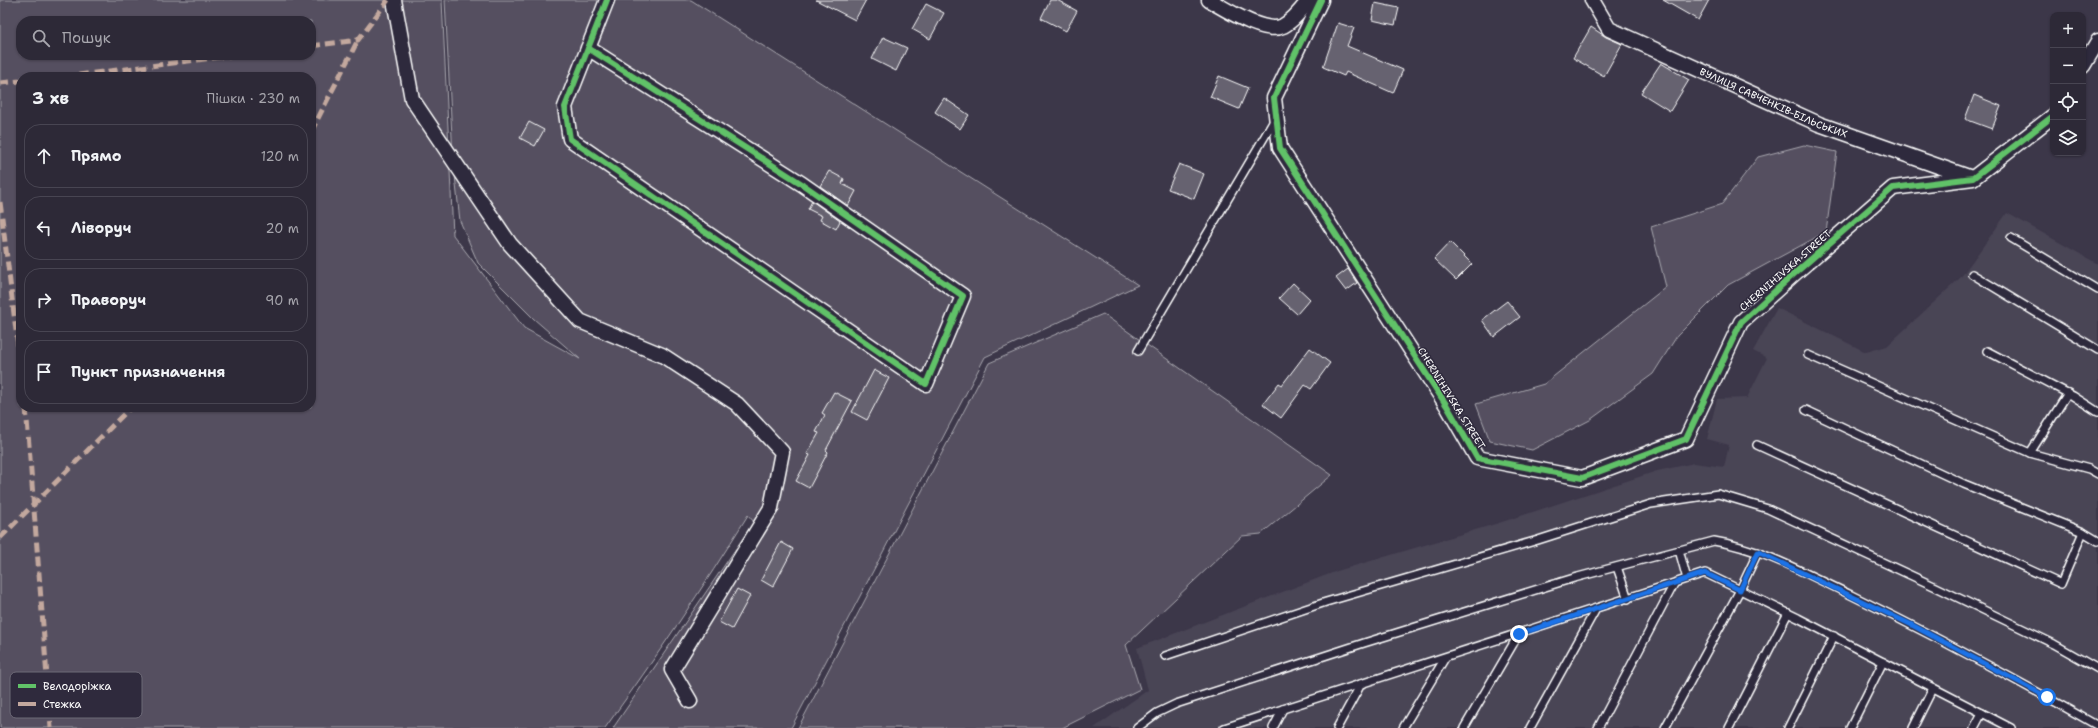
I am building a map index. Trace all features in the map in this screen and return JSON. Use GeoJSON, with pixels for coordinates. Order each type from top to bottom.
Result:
{"type":"FeatureCollection","features":[{"type":"Feature","properties":{"kind":"street"},"geometry":{"type":"LineString","coordinates":[[394,0],[412,100],[510,244],[580,321],[662,355],[737,404],[782,452],[771,508],[672,670],[690,701]]}},
{"type":"Feature","properties":{"kind":"street"},"geometry":{"type":"LineString","coordinates":[[588,48],[802,184],[963,296],[926,384],[570,139],[565,107],[588,48],[607,0]]}},
{"type":"Feature","properties":{"kind":"street"},"geometry":{"type":"LineString","coordinates":[[1209,0],[1263,27],[1282,27],[1297,15],[1309,0]]}},
{"type":"Feature","properties":{"kind":"street","name":"CHERNIHIVSKA STREET"},"geometry":{"type":"LineString","coordinates":[[1321,0],[1274,98],[1278,116],[1280,148],[1447,406],[1477,458],[1582,478],[1686,439],[1740,322],[1893,188],[1974,178]]}},
{"type":"Feature","properties":{"kind":"street","name":"ВУЛИЦЯ САВЧЕНКІВ-БІЛЬСЬКИХ"},"geometry":{"type":"LineString","coordinates":[[1592,0],[1609,29],[1819,124],[1974,178]]}},
{"type":"Feature","properties":{"kind":"street"},"geometry":{"type":"LineString","coordinates":[[2086,61],[2098,41]]}},
{"type":"Feature","properties":{"kind":"street"},"geometry":{"type":"LineString","coordinates":[[1974,178],[2050,118]]}},
{"type":"Feature","properties":{"kind":"lane"},"geometry":{"type":"LineString","coordinates":[[1138,351],[1278,116]]}},
{"type":"Feature","properties":{"kind":"lane"},"geometry":{"type":"LineString","coordinates":[[2011,238],[2098,290]]}},
{"type":"Feature","properties":{"kind":"lane"},"geometry":{"type":"LineString","coordinates":[[1972,274],[2098,350]]}},
{"type":"Feature","properties":{"kind":"lane"},"geometry":{"type":"LineString","coordinates":[[1987,351],[2068,393],[2098,412]]}},
{"type":"Feature","properties":{"kind":"lane"},"geometry":{"type":"LineString","coordinates":[[1808,355],[2030,453],[2089,469],[2098,474]]}},
{"type":"Feature","properties":{"kind":"lane"},"geometry":{"type":"LineString","coordinates":[[2030,453],[2068,393]]}},
{"type":"Feature","properties":{"kind":"lane"},"geometry":{"type":"LineString","coordinates":[[1806,410],[1964,484],[2083,532],[2098,540]]}},
{"type":"Feature","properties":{"kind":"lane"},"geometry":{"type":"LineString","coordinates":[[1757,445],[2061,584],[2083,532]]}},
{"type":"Feature","properties":{"kind":"lane"},"geometry":{"type":"LineString","coordinates":[[1165,656],[1326,602],[1538,540],[1651,504],[1718,494],[1768,509],[1789,518],[1950,593],[2054,644],[2098,669]]}},
{"type":"Feature","properties":{"kind":"lane"},"geometry":{"type":"LineString","coordinates":[[1137,728],[1157,713],[1176,704],[1364,643],[1617,567],[1714,540],[1736,544],[1758,552],[1910,624],[2098,726]]}},
{"type":"Feature","properties":{"kind":"lane"},"geometry":{"type":"LineString","coordinates":[[1679,550],[1687,579]]}},
{"type":"Feature","properties":{"kind":"lane"},"geometry":{"type":"LineString","coordinates":[[1665,728],[1740,590],[1758,552]]}},
{"type":"Feature","properties":{"kind":"lane"},"geometry":{"type":"LineString","coordinates":[[1617,567],[1628,599]]}},
{"type":"Feature","properties":{"kind":"lane"},"geometry":{"type":"LineString","coordinates":[[1224,728],[1705,573],[1834,636],[2010,728]]}},
{"type":"Feature","properties":{"kind":"lane"},"geometry":{"type":"LineString","coordinates":[[1598,728],[1674,584]]}},
{"type":"Feature","properties":{"kind":"lane"},"geometry":{"type":"LineString","coordinates":[[1530,728],[1596,609]]}},
{"type":"Feature","properties":{"kind":"lane"},"geometry":{"type":"LineString","coordinates":[[1729,728],[1788,613]]}},
{"type":"Feature","properties":{"kind":"lane"},"geometry":{"type":"LineString","coordinates":[[1464,728],[1519,634]]}},
{"type":"Feature","properties":{"kind":"lane"},"geometry":{"type":"LineString","coordinates":[[1788,728],[1834,636]]}},
{"type":"Feature","properties":{"kind":"lane"},"geometry":{"type":"LineString","coordinates":[[1403,728],[1444,658]]}},
{"type":"Feature","properties":{"kind":"lane"},"geometry":{"type":"LineString","coordinates":[[1850,728],[1883,662]]}},
{"type":"Feature","properties":{"kind":"lane"},"geometry":{"type":"LineString","coordinates":[[1337,728],[1361,684]]}},
{"type":"Feature","properties":{"kind":"lane"},"geometry":{"type":"LineString","coordinates":[[1913,728],[1933,688]]}},
{"type":"Feature","properties":{"kind":"lane"},"geometry":{"type":"LineString","coordinates":[[1273,728],[1283,709]]}},
{"type":"Feature","properties":{"kind":"lane"},"geometry":{"type":"LineString","coordinates":[[1974,728],[1982,713]]}},
{"type":"Feature","properties":{"kind":"shaded area"},"geometry":{"type":"Polygon","coordinates":[[[0,0],[442,0],[453,235],[524,328],[580,359],[534,319],[478,263],[460,221],[453,157],[445,0],[691,0],[1138,285],[985,357],[791,728],[613,728],[754,522],[748,515],[678,623],[605,728],[0,728],[0,0]]]}},
{"type":"Feature","properties":{"kind":"shaded area"},"geometry":{"type":"Polygon","coordinates":[[[1804,145],[1837,152],[1826,232],[1728,285],[1677,336],[1653,374],[1590,420],[1532,450],[1490,441],[1476,404],[1544,384],[1666,287],[1651,227],[1722,204],[1758,157],[1804,145]]]}},
{"type":"Feature","properties":{"kind":"shaded area"},"geometry":{"type":"Polygon","coordinates":[[[2007,213],[2098,264],[2098,728],[1094,728],[1148,690],[1137,648],[1337,571],[1502,522],[1657,471],[1694,463],[1724,467],[1729,445],[1707,439],[1717,399],[1747,398],[1767,358],[1753,351],[1777,308],[1866,352],[1887,346],[1961,277],[2007,213]]]}},
{"type":"Feature","properties":{"kind":"shaded area"},"geometry":{"type":"Polygon","coordinates":[[[1103,314],[1332,475],[1261,534],[1242,536],[1126,645],[1140,689],[1062,728],[798,728],[989,363],[1103,314]]]}},
{"type":"Feature","properties":{"kind":"building"},"geometry":{"type":"Polygon","coordinates":[[[816,0],[866,0],[855,20],[816,0]]]}},
{"type":"Feature","properties":{"kind":"building"},"geometry":{"type":"Polygon","coordinates":[[[1050,0],[1057,0],[1077,11],[1066,31],[1041,18],[1050,0]]]}},
{"type":"Feature","properties":{"kind":"building"},"geometry":{"type":"Polygon","coordinates":[[[1663,0],[1709,0],[1698,20],[1663,0]]]}},
{"type":"Feature","properties":{"kind":"building"},"geometry":{"type":"Polygon","coordinates":[[[1375,3],[1399,8],[1395,25],[1372,20],[1375,3]]]}},
{"type":"Feature","properties":{"kind":"building"},"geometry":{"type":"Polygon","coordinates":[[[926,4],[944,13],[930,39],[912,29],[926,4]]]}},
{"type":"Feature","properties":{"kind":"building"},"geometry":{"type":"Polygon","coordinates":[[[1338,23],[1354,28],[1347,46],[1403,70],[1393,93],[1346,72],[1344,76],[1323,67],[1338,23]]]}},
{"type":"Feature","properties":{"kind":"building"},"geometry":{"type":"Polygon","coordinates":[[[1591,27],[1606,37],[1622,44],[1604,76],[1573,58],[1591,27]]]}},
{"type":"Feature","properties":{"kind":"building"},"geometry":{"type":"Polygon","coordinates":[[[883,37],[907,48],[896,71],[872,59],[883,37]]]}},
{"type":"Feature","properties":{"kind":"building"},"geometry":{"type":"Polygon","coordinates":[[[1661,63],[1689,80],[1670,111],[1641,93],[1661,63]]]}},
{"type":"Feature","properties":{"kind":"building"},"geometry":{"type":"Polygon","coordinates":[[[1219,76],[1248,88],[1239,109],[1210,97],[1219,76]]]}},
{"type":"Feature","properties":{"kind":"building"},"geometry":{"type":"Polygon","coordinates":[[[1974,95],[2001,106],[1992,129],[1965,119],[1974,95]]]}},
{"type":"Feature","properties":{"kind":"building"},"geometry":{"type":"Polygon","coordinates":[[[944,98],[969,115],[960,129],[935,112],[944,98]]]}},
{"type":"Feature","properties":{"kind":"building"},"geometry":{"type":"Polygon","coordinates":[[[529,122],[544,130],[535,146],[520,138],[529,122]]]}},
{"type":"Feature","properties":{"kind":"building"},"geometry":{"type":"Polygon","coordinates":[[[1179,164],[1204,174],[1194,199],[1168,189],[1179,164]]]}},
{"type":"Feature","properties":{"kind":"building"},"geometry":{"type":"Polygon","coordinates":[[[829,171],[844,179],[842,184],[856,191],[848,206],[820,186],[829,171]]]}},
{"type":"Feature","properties":{"kind":"building"},"geometry":{"type":"Polygon","coordinates":[[[812,201],[840,221],[836,229],[820,220],[822,216],[808,209],[812,201]]]}},
{"type":"Feature","properties":{"kind":"building"},"geometry":{"type":"Polygon","coordinates":[[[1450,242],[1472,264],[1456,280],[1434,259],[1450,242]]]}},
{"type":"Feature","properties":{"kind":"building"},"geometry":{"type":"Polygon","coordinates":[[[1348,269],[1357,283],[1346,291],[1336,278],[1348,269]]]}},
{"type":"Feature","properties":{"kind":"building"},"geometry":{"type":"Polygon","coordinates":[[[1293,283],[1310,299],[1297,314],[1279,298],[1293,283]]]}},
{"type":"Feature","properties":{"kind":"building"},"geometry":{"type":"Polygon","coordinates":[[[1507,301],[1520,317],[1494,337],[1482,320],[1507,301]]]}},
{"type":"Feature","properties":{"kind":"building"},"geometry":{"type":"Polygon","coordinates":[[[1310,348],[1330,363],[1311,389],[1305,385],[1281,418],[1263,404],[1279,383],[1282,385],[1310,348]]]}},
{"type":"Feature","properties":{"kind":"building"},"geometry":{"type":"Polygon","coordinates":[[[874,370],[889,378],[867,420],[852,412],[874,370]]]}},
{"type":"Feature","properties":{"kind":"building"},"geometry":{"type":"Polygon","coordinates":[[[834,392],[852,401],[826,450],[828,452],[809,488],[796,481],[810,455],[807,454],[819,433],[816,432],[825,415],[822,413],[834,392]]]}},
{"type":"Feature","properties":{"kind":"building"},"geometry":{"type":"Polygon","coordinates":[[[781,542],[793,549],[773,587],[761,580],[781,542]]]}},
{"type":"Feature","properties":{"kind":"building"},"geometry":{"type":"Polygon","coordinates":[[[737,589],[750,596],[732,629],[719,622],[737,589]]]}},
{"type":"Feature","properties":{"kind":"marked path"},"geometry":{"type":"LineString","coordinates":[[316,45],[358,40],[388,0]]}},
{"type":"Feature","properties":{"kind":"marked path"},"geometry":{"type":"LineString","coordinates":[[316,122],[358,40]]}},
{"type":"Feature","properties":{"kind":"marked path"},"geometry":{"type":"LineString","coordinates":[[102,72],[197,60]]}},
{"type":"Feature","properties":{"kind":"marked path"},"geometry":{"type":"LineString","coordinates":[[0,83],[16,81]]}},
{"type":"Feature","properties":{"kind":"marked path"},"geometry":{"type":"LineString","coordinates":[[0,202],[16,330]]}},
{"type":"Feature","properties":{"kind":"marked path"},"geometry":{"type":"LineString","coordinates":[[26,412],[47,672]]}},
{"type":"Feature","properties":{"kind":"marked path"},"geometry":{"type":"LineString","coordinates":[[0,538],[126,412]]}},
{"type":"Feature","properties":{"kind":"marked path"},"geometry":{"type":"LineString","coordinates":[[50,718],[51,728]]}},
{"type":"Feature","properties":{"kind":"cycle path"},"geometry":{"type":"LineString","coordinates":[[588,48],[802,184],[963,296],[926,384],[570,139],[565,107],[607,0]]}},
{"type":"Feature","properties":{"kind":"cycle path"},"geometry":{"type":"LineString","coordinates":[[1321,0],[1274,98],[1280,148],[1447,406],[1477,458],[1582,478],[1686,439],[1741,322],[1893,188],[1973,178],[2050,118]]}},
{"type":"Feature","properties":{"kind":"route"},"geometry":{"type":"LineString","coordinates":[[1519,634],[1648,593],[1705,573],[1740,590],[1758,552],[1910,624],[2047,697]]}}]}
